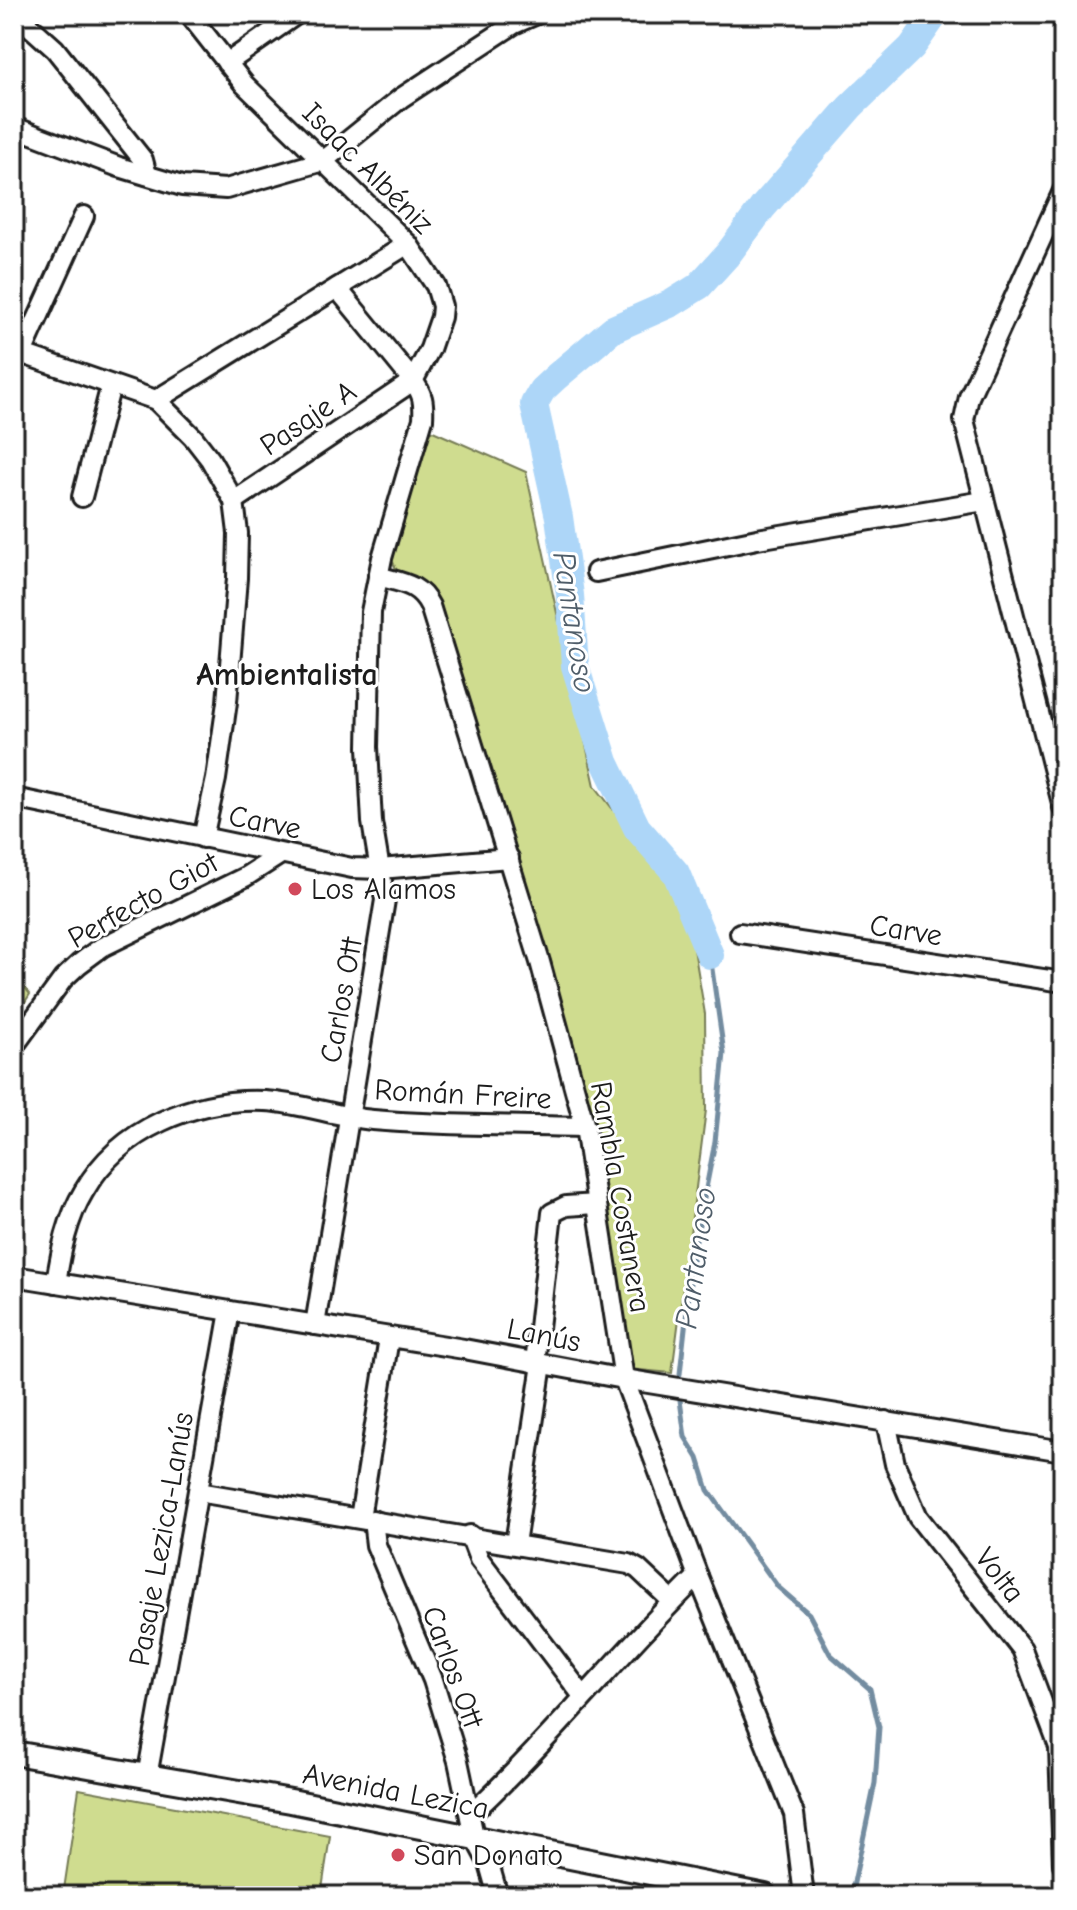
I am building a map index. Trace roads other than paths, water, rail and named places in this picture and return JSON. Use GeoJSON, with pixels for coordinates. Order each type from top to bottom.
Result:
{"type":"FeatureCollection","features":[{"type":"Feature","properties":{"kind":"street"},"geometry":{"type":"LineString","coordinates":[[16,14],[55,49],[143,160],[147,175]]}},
{"type":"Feature","properties":{"kind":"street","name":"Isaac Albéniz"},"geometry":{"type":"LineString","coordinates":[[189,14],[244,84],[408,244],[436,286],[442,306],[441,317],[430,349],[413,381]]}},
{"type":"Feature","properties":{"kind":"street"},"geometry":{"type":"LineString","coordinates":[[227,63],[297,14]]}},
{"type":"Feature","properties":{"kind":"street"},"geometry":{"type":"LineString","coordinates":[[14,127],[182,186],[226,189],[323,161],[401,98],[510,19],[537,14]]}},
{"type":"Feature","properties":{"kind":"street"},"geometry":{"type":"LineString","coordinates":[[1063,191],[969,397],[964,420],[1063,807]]}},
{"type":"Feature","properties":{"kind":"street"},"geometry":{"type":"LineString","coordinates":[[84,216],[18,352],[156,400],[210,459],[234,501],[238,533],[237,578],[227,702],[216,779],[203,838]]}},
{"type":"Feature","properties":{"kind":"street"},"geometry":{"type":"LineString","coordinates":[[156,400],[408,244]]}},
{"type":"Feature","properties":{"kind":"street","name":"Carlos Ott"},"geometry":{"type":"LineString","coordinates":[[315,1325],[384,914],[385,900],[372,822],[368,747],[371,612],[378,576],[423,419],[422,393],[337,288]]}},
{"type":"Feature","properties":{"kind":"street","name":"Pasaje A"},"geometry":{"type":"LineString","coordinates":[[234,501],[413,381]]}},
{"type":"Feature","properties":{"kind":"street"},"geometry":{"type":"LineString","coordinates":[[82,497],[111,385]]}},
{"type":"Feature","properties":{"kind":"street"},"geometry":{"type":"LineString","coordinates":[[596,572],[757,539],[984,501]]}},
{"type":"Feature","properties":{"kind":"street","name":"Rambla Costanera"},"geometry":{"type":"LineString","coordinates":[[378,576],[415,587],[424,593],[430,606],[509,858],[585,1127],[624,1379],[698,1576],[794,1814],[804,1896]]}},
{"type":"Feature","properties":{"kind":"street","name":"Carve"},"geometry":{"type":"LineString","coordinates":[[14,798],[352,868],[380,869],[509,858]]}},
{"type":"Feature","properties":{"kind":"street","name":"Perfecto Giot"},"geometry":{"type":"LineString","coordinates":[[14,1046],[63,979],[102,947],[245,877],[281,854]]}},
{"type":"Feature","properties":{"kind":"street","name":"Carve"},"geometry":{"type":"LineString","coordinates":[[740,933],[1063,982]]}},
{"type":"Feature","properties":{"kind":"street","name":"Román Freire"},"geometry":{"type":"LineString","coordinates":[[56,1283],[71,1219],[98,1169],[125,1143],[150,1126],[182,1113],[227,1102],[267,1101],[400,1121],[585,1127]]}},
{"type":"Feature","properties":{"kind":"street"},"geometry":{"type":"LineString","coordinates":[[515,1544],[538,1363],[552,1213],[566,1206],[596,1204]]}},
{"type":"Feature","properties":{"kind":"street","name":"Lanús"},"geometry":{"type":"LineString","coordinates":[[14,1276],[1063,1451]]}},
{"type":"Feature","properties":{"kind":"street","name":"Pasaje Lezica-Lanús"},"geometry":{"type":"LineString","coordinates":[[147,1777],[230,1311]]}},
{"type":"Feature","properties":{"kind":"street","name":"Carlos Ott"},"geometry":{"type":"LineString","coordinates":[[389,1338],[366,1519],[433,1680],[458,1761],[472,1825],[489,1864],[498,1896]]}},
{"type":"Feature","properties":{"kind":"street","name":"Volta"},"geometry":{"type":"LineString","coordinates":[[886,1421],[895,1464],[918,1517],[1022,1649],[1061,1746],[1063,1864]]}},
{"type":"Feature","properties":{"kind":"street"},"geometry":{"type":"LineString","coordinates":[[198,1492],[470,1535],[629,1564],[672,1601]]}},
{"type":"Feature","properties":{"kind":"street"},"geometry":{"type":"LineString","coordinates":[[470,1535],[479,1559],[583,1696]]}},
{"type":"Feature","properties":{"kind":"street"},"geometry":{"type":"LineString","coordinates":[[472,1825],[583,1696],[698,1576]]}},
{"type":"Feature","properties":{"kind":"street","name":"Avenida Lezica"},"geometry":{"type":"LineString","coordinates":[[14,1753],[147,1777],[472,1825],[765,1896]]}},
{"type":"Feature","properties":{"kind":"waterway","name":"Pantanoso"},"geometry":{"type":"LineString","coordinates":[[710,955],[676,873],[637,828],[605,762],[575,666],[570,595],[559,517],[534,404],[542,390],[613,329],[672,303],[699,286],[850,107],[912,47],[935,14]]}},
{"type":"Feature","properties":{"kind":"waterway","name":"Pantanoso"},"geometry":{"type":"LineString","coordinates":[[680,1374],[693,1255],[715,1142],[724,1053],[710,955]]}},
{"type":"Feature","properties":{"kind":"waterway","name":"Pantanoso"},"geometry":{"type":"LineString","coordinates":[[680,1400],[685,1437],[698,1458],[708,1490],[778,1587],[809,1614],[830,1654],[870,1689],[879,1727],[875,1783],[853,1887]]}},
{"type":"Feature","properties":{"kind":"place","name":"Los Alamos"},"geometry":{"type":"Point","coordinates":[295,889]}},
{"type":"Feature","properties":{"kind":"place","name":"San Donato"},"geometry":{"type":"Point","coordinates":[398,1855]}},
{"type":"Feature","properties":{"kind":"district","name":"Ambientalista"},"geometry":{"type":"Point","coordinates":[287,674]}}]}
